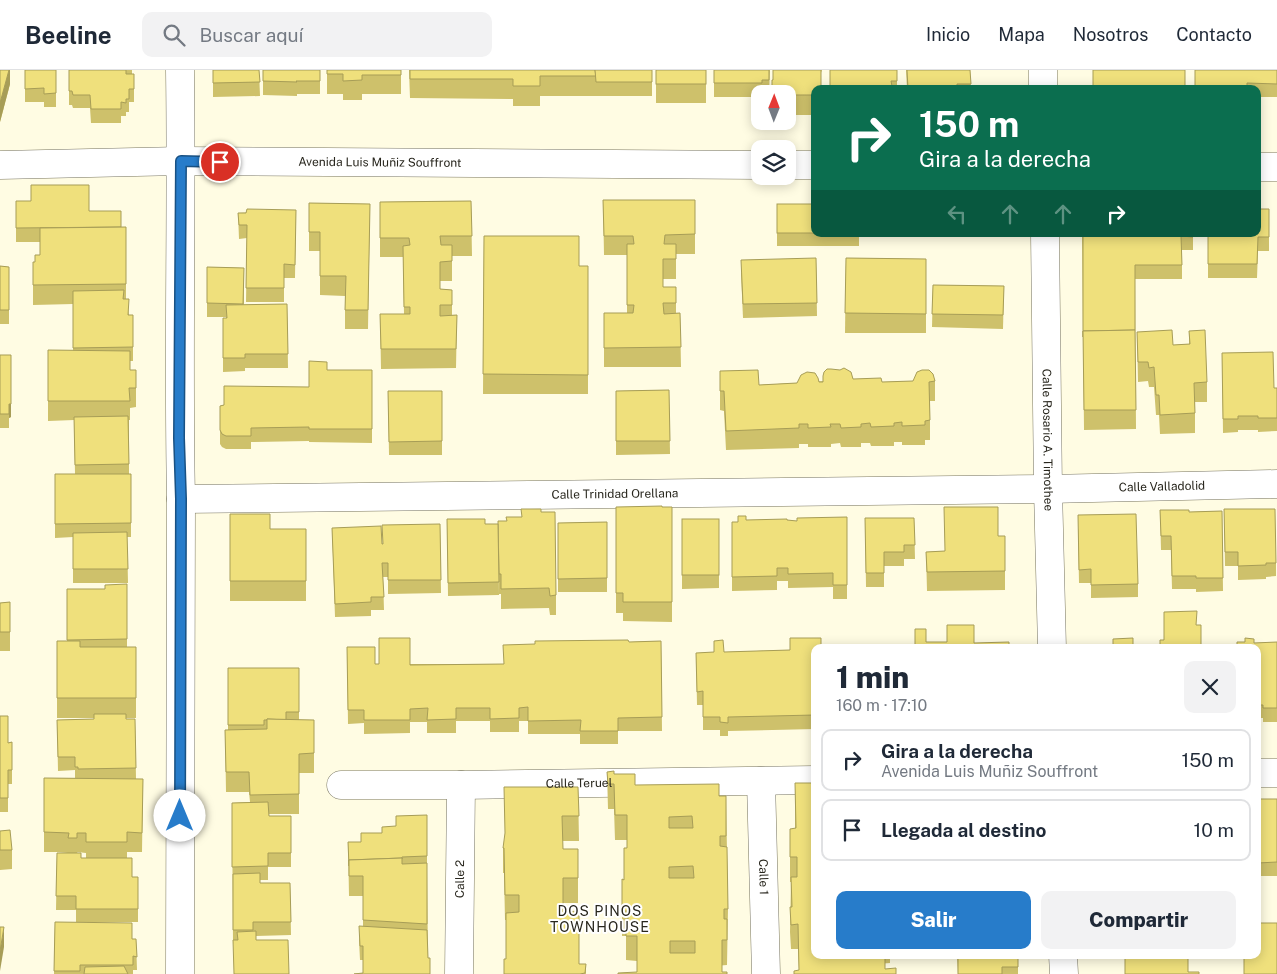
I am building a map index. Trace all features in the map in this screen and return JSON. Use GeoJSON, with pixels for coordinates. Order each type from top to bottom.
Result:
{"type":"FeatureCollection","features":[{"type":"Feature","properties":{"kind":"street"},"geometry":{"type":"LineString","coordinates":[[180,70],[180,974]]}},
{"type":"Feature","properties":{"kind":"street"},"geometry":{"type":"LineString","coordinates":[[1043,70],[1043,85]]}},
{"type":"Feature","properties":{"kind":"street","name":"Avenida Luis Muñiz Souffront"},"geometry":{"type":"LineString","coordinates":[[0,165],[181,161],[751,165]]}},
{"type":"Feature","properties":{"kind":"street"},"geometry":{"type":"LineString","coordinates":[[796,165],[811,165]]}},
{"type":"Feature","properties":{"kind":"street"},"geometry":{"type":"LineString","coordinates":[[1261,167],[1277,167]]}},
{"type":"Feature","properties":{"kind":"street","name":"Calle Rosario A. Timothee"},"geometry":{"type":"LineString","coordinates":[[1045,237],[1052,644]]}},
{"type":"Feature","properties":{"kind":"street","name":"Calle Valladolid"},"geometry":{"type":"LineString","coordinates":[[1048,488],[1277,484]]}},
{"type":"Feature","properties":{"kind":"street","name":"Calle Trinidad Orellana"},"geometry":{"type":"LineString","coordinates":[[181,499],[1048,488]]}},
{"type":"Feature","properties":{"kind":"street"},"geometry":{"type":"LineString","coordinates":[[1261,773],[1277,773]]}},
{"type":"Feature","properties":{"kind":"street","name":"Calle Teruel"},"geometry":{"type":"LineString","coordinates":[[341,785],[811,780]]}},
{"type":"Feature","properties":{"kind":"street","name":"Calle 1"},"geometry":{"type":"LineString","coordinates":[[761,781],[766,974]]}},
{"type":"Feature","properties":{"kind":"street","name":"Calle 2"},"geometry":{"type":"LineString","coordinates":[[459,974],[461,785]]}},
{"type":"Feature","properties":{"kind":"street"},"geometry":{"type":"LineString","coordinates":[[1063,959],[1064,974]]}},
{"type":"Feature","properties":{"kind":"building"},"geometry":{"type":"Polygon","coordinates":[[[0,70],[9,70],[0,103],[0,70]]]}},
{"type":"Feature","properties":{"kind":"building"},"geometry":{"type":"Polygon","coordinates":[[[25,70],[56,70],[56,93],[44,94],[44,88],[25,89],[25,70]]]}},
{"type":"Feature","properties":{"kind":"building"},"geometry":{"type":"Polygon","coordinates":[[[69,70],[126,70],[126,74],[134,74],[134,89],[129,89],[129,99],[126,99],[126,103],[121,102],[121,109],[91,109],[90,95],[73,95],[72,91],[69,91],[69,70]]]}},
{"type":"Feature","properties":{"kind":"building"},"geometry":{"type":"Polygon","coordinates":[[[213,70],[259,70],[260,82],[213,83],[213,70]]]}},
{"type":"Feature","properties":{"kind":"building"},"geometry":{"type":"Polygon","coordinates":[[[263,70],[320,70],[320,81],[263,81],[263,70]]]}},
{"type":"Feature","properties":{"kind":"building"},"geometry":{"type":"Polygon","coordinates":[[[327,70],[401,70],[401,75],[362,75],[362,80],[343,81],[343,74],[327,74],[327,70]]]}},
{"type":"Feature","properties":{"kind":"building"},"geometry":{"type":"Polygon","coordinates":[[[410,70],[595,70],[596,76],[540,76],[540,86],[513,86],[513,79],[410,79],[410,70]]]}},
{"type":"Feature","properties":{"kind":"building"},"geometry":{"type":"Polygon","coordinates":[[[595,70],[652,70],[652,82],[596,82],[595,70]]]}},
{"type":"Feature","properties":{"kind":"building"},"geometry":{"type":"Polygon","coordinates":[[[656,70],[706,70],[706,84],[656,84],[656,70]]]}},
{"type":"Feature","properties":{"kind":"building"},"geometry":{"type":"Polygon","coordinates":[[[714,70],[769,70],[769,80],[762,80],[762,83],[714,83],[714,70]]]}},
{"type":"Feature","properties":{"kind":"building"},"geometry":{"type":"Polygon","coordinates":[[[773,70],[821,70],[821,85],[811,85],[811,95],[796,95],[796,85],[772,85],[773,70]]]}},
{"type":"Feature","properties":{"kind":"building"},"geometry":{"type":"Polygon","coordinates":[[[830,70],[897,70],[897,81],[891,81],[892,85],[830,85],[830,70]]]}},
{"type":"Feature","properties":{"kind":"building"},"geometry":{"type":"Polygon","coordinates":[[[907,70],[970,70],[971,84],[908,85],[907,70]]]}},
{"type":"Feature","properties":{"kind":"building"},"geometry":{"type":"Polygon","coordinates":[[[1093,70],[1185,70],[1185,85],[1093,85],[1093,70]]]}},
{"type":"Feature","properties":{"kind":"building"},"geometry":{"type":"Polygon","coordinates":[[[1195,70],[1277,70],[1277,84],[1195,85],[1195,70]]]}},
{"type":"Feature","properties":{"kind":"building"},"geometry":{"type":"Polygon","coordinates":[[[31,185],[89,185],[89,211],[121,211],[121,227],[16,228],[16,201],[31,201],[31,185]]]}},
{"type":"Feature","properties":{"kind":"building"},"geometry":{"type":"Polygon","coordinates":[[[603,200],[695,200],[695,234],[665,235],[664,244],[676,244],[676,259],[663,259],[663,287],[676,287],[676,303],[663,303],[664,314],[680,313],[681,347],[604,348],[604,313],[633,313],[634,305],[627,305],[627,244],[634,244],[633,236],[604,236],[603,200]]]}},
{"type":"Feature","properties":{"kind":"building"},"geometry":{"type":"Polygon","coordinates":[[[471,201],[472,236],[440,236],[441,245],[452,245],[452,261],[440,262],[440,289],[452,290],[452,305],[440,305],[440,316],[457,315],[456,349],[381,349],[380,314],[410,314],[410,307],[404,307],[403,246],[410,245],[409,238],[380,238],[380,202],[471,201]]]}},
{"type":"Feature","properties":{"kind":"building"},"geometry":{"type":"Polygon","coordinates":[[[309,203],[370,204],[368,310],[345,310],[346,276],[320,276],[320,232],[309,232],[309,203]]]}},
{"type":"Feature","properties":{"kind":"building"},"geometry":{"type":"Polygon","coordinates":[[[777,204],[811,204],[811,233],[777,233],[777,204]]]}},
{"type":"Feature","properties":{"kind":"building"},"geometry":{"type":"Polygon","coordinates":[[[247,209],[296,210],[295,265],[284,264],[284,288],[246,288],[247,225],[239,225],[238,213],[246,213],[247,209]]]}},
{"type":"Feature","properties":{"kind":"building"},"geometry":{"type":"Polygon","coordinates":[[[1261,209],[1269,209],[1269,237],[1261,237],[1261,209]]]}},
{"type":"Feature","properties":{"kind":"building"},"geometry":{"type":"Polygon","coordinates":[[[126,227],[126,284],[33,285],[33,262],[35,262],[35,255],[40,255],[40,228],[126,227]]]}},
{"type":"Feature","properties":{"kind":"building"},"geometry":{"type":"Polygon","coordinates":[[[484,236],[579,236],[579,266],[588,266],[588,375],[483,374],[484,236]]]}},
{"type":"Feature","properties":{"kind":"building"},"geometry":{"type":"Polygon","coordinates":[[[1083,237],[1181,237],[1182,265],[1135,265],[1135,330],[1083,331],[1083,237]]]}},
{"type":"Feature","properties":{"kind":"building"},"geometry":{"type":"Polygon","coordinates":[[[1208,237],[1258,237],[1257,264],[1208,264],[1208,237]]]}},
{"type":"Feature","properties":{"kind":"building"},"geometry":{"type":"Polygon","coordinates":[[[816,258],[817,303],[743,304],[741,260],[816,258]]]}},
{"type":"Feature","properties":{"kind":"building"},"geometry":{"type":"Polygon","coordinates":[[[846,258],[926,259],[926,314],[845,313],[846,258]]]}},
{"type":"Feature","properties":{"kind":"building"},"geometry":{"type":"Polygon","coordinates":[[[0,266],[9,267],[9,310],[0,310],[0,266]]]}},
{"type":"Feature","properties":{"kind":"building"},"geometry":{"type":"Polygon","coordinates":[[[207,267],[244,268],[243,304],[207,303],[207,267]]]}},
{"type":"Feature","properties":{"kind":"building"},"geometry":{"type":"Polygon","coordinates":[[[933,285],[1004,286],[1003,315],[932,314],[933,285]]]}},
{"type":"Feature","properties":{"kind":"building"},"geometry":{"type":"Polygon","coordinates":[[[124,290],[123,299],[129,299],[128,315],[133,315],[133,347],[73,348],[73,291],[124,290]]]}},
{"type":"Feature","properties":{"kind":"building"},"geometry":{"type":"Polygon","coordinates":[[[287,304],[288,354],[245,354],[245,358],[223,358],[223,318],[227,318],[226,305],[287,304]]]}},
{"type":"Feature","properties":{"kind":"building"},"geometry":{"type":"Polygon","coordinates":[[[1135,330],[1136,410],[1084,410],[1083,331],[1135,330]]]}},
{"type":"Feature","properties":{"kind":"building"},"geometry":{"type":"Polygon","coordinates":[[[1172,330],[1173,345],[1190,344],[1189,331],[1205,330],[1207,382],[1194,383],[1195,413],[1160,415],[1154,367],[1149,368],[1148,362],[1138,362],[1137,332],[1172,330]]]}},
{"type":"Feature","properties":{"kind":"building"},"geometry":{"type":"Polygon","coordinates":[[[48,350],[130,351],[130,370],[136,370],[136,388],[129,388],[130,401],[48,401],[48,350]]]}},
{"type":"Feature","properties":{"kind":"building"},"geometry":{"type":"Polygon","coordinates":[[[1273,352],[1274,388],[1277,388],[1277,418],[1238,416],[1238,419],[1223,419],[1222,353],[1273,352]]]}},
{"type":"Feature","properties":{"kind":"building"},"geometry":{"type":"Polygon","coordinates":[[[0,355],[11,355],[11,404],[9,404],[9,414],[0,414],[0,355]]]}},
{"type":"Feature","properties":{"kind":"building"},"geometry":{"type":"Polygon","coordinates":[[[309,361],[327,362],[327,370],[372,370],[372,429],[251,428],[251,436],[226,436],[222,434],[220,430],[220,406],[224,405],[224,386],[309,387],[309,361]]]}},
{"type":"Feature","properties":{"kind":"building"},"geometry":{"type":"Polygon","coordinates":[[[844,368],[851,372],[853,379],[881,378],[882,382],[913,381],[917,372],[929,370],[933,374],[935,381],[929,382],[930,420],[925,421],[925,425],[902,426],[902,422],[894,423],[894,426],[871,427],[870,423],[861,424],[861,427],[841,428],[840,424],[830,424],[831,427],[808,428],[808,424],[799,424],[799,428],[726,431],[724,391],[720,391],[720,371],[758,370],[759,385],[797,383],[801,375],[807,372],[815,373],[819,382],[823,382],[824,372],[827,369],[840,370],[844,368]]]}},
{"type":"Feature","properties":{"kind":"building"},"geometry":{"type":"Polygon","coordinates":[[[669,390],[670,441],[616,441],[616,391],[669,390]]]}},
{"type":"Feature","properties":{"kind":"building"},"geometry":{"type":"Polygon","coordinates":[[[388,391],[442,391],[442,441],[389,442],[388,391]]]}},
{"type":"Feature","properties":{"kind":"building"},"geometry":{"type":"Polygon","coordinates":[[[128,416],[129,464],[75,465],[74,417],[128,416]]]}},
{"type":"Feature","properties":{"kind":"building"},"geometry":{"type":"Polygon","coordinates":[[[55,474],[131,474],[131,523],[55,524],[55,474]]]}},
{"type":"Feature","properties":{"kind":"building"},"geometry":{"type":"Polygon","coordinates":[[[616,507],[672,507],[672,602],[623,602],[623,593],[616,593],[616,507]]]}},
{"type":"Feature","properties":{"kind":"building"},"geometry":{"type":"Polygon","coordinates":[[[944,507],[998,507],[998,536],[1005,536],[1005,571],[927,572],[926,552],[945,551],[944,507]]]}},
{"type":"Feature","properties":{"kind":"building"},"geometry":{"type":"Polygon","coordinates":[[[521,509],[541,509],[541,512],[555,512],[556,595],[550,596],[549,588],[501,589],[498,521],[507,521],[506,517],[522,517],[521,509]]]}},
{"type":"Feature","properties":{"kind":"building"},"geometry":{"type":"Polygon","coordinates":[[[1224,509],[1275,509],[1276,563],[1238,566],[1238,552],[1225,552],[1224,509]]]}},
{"type":"Feature","properties":{"kind":"building"},"geometry":{"type":"Polygon","coordinates":[[[1160,510],[1189,510],[1189,512],[1222,511],[1223,578],[1172,576],[1171,536],[1161,536],[1160,510]]]}},
{"type":"Feature","properties":{"kind":"building"},"geometry":{"type":"Polygon","coordinates":[[[230,514],[270,514],[270,529],[306,529],[306,581],[230,581],[230,514]]]}},
{"type":"Feature","properties":{"kind":"building"},"geometry":{"type":"Polygon","coordinates":[[[1136,514],[1138,584],[1091,585],[1091,569],[1079,570],[1078,515],[1136,514]]]}},
{"type":"Feature","properties":{"kind":"building"},"geometry":{"type":"Polygon","coordinates":[[[738,516],[746,516],[746,520],[787,519],[797,521],[797,518],[847,517],[847,585],[833,585],[833,573],[788,574],[788,568],[777,568],[777,576],[732,577],[732,522],[738,522],[738,516]]]}},
{"type":"Feature","properties":{"kind":"building"},"geometry":{"type":"Polygon","coordinates":[[[865,518],[914,518],[915,545],[904,545],[904,552],[884,552],[884,573],[866,573],[865,518]]]}},
{"type":"Feature","properties":{"kind":"building"},"geometry":{"type":"Polygon","coordinates":[[[447,519],[485,519],[485,524],[498,524],[499,582],[448,583],[447,519]]]}},
{"type":"Feature","properties":{"kind":"building"},"geometry":{"type":"Polygon","coordinates":[[[682,519],[719,519],[719,575],[682,575],[682,519]]]}},
{"type":"Feature","properties":{"kind":"building"},"geometry":{"type":"Polygon","coordinates":[[[607,522],[607,578],[558,579],[558,523],[607,522]]]}},
{"type":"Feature","properties":{"kind":"building"},"geometry":{"type":"Polygon","coordinates":[[[440,524],[441,580],[388,580],[388,563],[382,563],[384,597],[371,597],[371,602],[335,604],[332,528],[381,526],[383,544],[382,525],[440,524]]]}},
{"type":"Feature","properties":{"kind":"building"},"geometry":{"type":"Polygon","coordinates":[[[127,532],[128,569],[73,569],[73,533],[127,532]]]}},
{"type":"Feature","properties":{"kind":"building"},"geometry":{"type":"Polygon","coordinates":[[[127,584],[127,639],[67,640],[67,589],[105,589],[105,585],[127,584]]]}},
{"type":"Feature","properties":{"kind":"building"},"geometry":{"type":"Polygon","coordinates":[[[10,602],[10,632],[0,632],[0,603],[10,602]]]}},
{"type":"Feature","properties":{"kind":"building"},"geometry":{"type":"Polygon","coordinates":[[[1197,611],[1196,625],[1201,625],[1201,644],[1160,644],[1160,640],[1164,640],[1164,612],[1197,611]]]}},
{"type":"Feature","properties":{"kind":"building"},"geometry":{"type":"Polygon","coordinates":[[[947,625],[974,625],[974,643],[1009,642],[1009,644],[915,644],[915,629],[926,629],[926,642],[947,642],[947,625]]]}},
{"type":"Feature","properties":{"kind":"building"},"geometry":{"type":"Polygon","coordinates":[[[379,638],[410,638],[410,665],[504,664],[503,645],[535,644],[535,641],[661,641],[662,717],[618,718],[618,731],[580,731],[581,720],[528,721],[528,707],[519,708],[519,718],[490,719],[490,708],[456,708],[456,719],[427,720],[428,708],[410,709],[410,720],[364,720],[364,710],[348,710],[347,647],[375,647],[375,664],[379,664],[379,638]]]}},
{"type":"Feature","properties":{"kind":"building"},"geometry":{"type":"Polygon","coordinates":[[[790,638],[821,638],[821,644],[811,644],[811,715],[728,717],[728,723],[720,722],[720,717],[703,717],[703,691],[697,692],[696,653],[714,652],[714,641],[723,640],[724,652],[790,650],[790,638]]]}},
{"type":"Feature","properties":{"kind":"building"},"geometry":{"type":"Polygon","coordinates":[[[1133,638],[1133,644],[1113,644],[1113,639],[1133,638]]]}},
{"type":"Feature","properties":{"kind":"building"},"geometry":{"type":"Polygon","coordinates":[[[1245,638],[1254,639],[1254,643],[1277,642],[1277,708],[1263,708],[1263,705],[1261,705],[1261,644],[1237,644],[1237,642],[1245,642],[1245,638]]]}},
{"type":"Feature","properties":{"kind":"building"},"geometry":{"type":"Polygon","coordinates":[[[57,641],[80,641],[80,647],[136,647],[136,698],[57,698],[57,641]]]}},
{"type":"Feature","properties":{"kind":"building"},"geometry":{"type":"Polygon","coordinates":[[[228,668],[299,668],[299,712],[286,712],[286,720],[264,720],[264,725],[228,725],[228,668]]]}},
{"type":"Feature","properties":{"kind":"building"},"geometry":{"type":"Polygon","coordinates":[[[94,714],[126,714],[126,719],[135,719],[136,768],[78,769],[78,767],[75,767],[75,757],[58,757],[57,720],[94,719],[94,714]]]}},
{"type":"Feature","properties":{"kind":"building"},"geometry":{"type":"Polygon","coordinates":[[[0,716],[8,716],[8,743],[12,742],[12,770],[8,770],[8,798],[0,798],[0,716]]]}},
{"type":"Feature","properties":{"kind":"building"},"geometry":{"type":"Polygon","coordinates":[[[267,719],[314,720],[314,753],[299,754],[299,794],[250,795],[249,772],[226,772],[225,730],[267,729],[267,719]]]}},
{"type":"Feature","properties":{"kind":"building"},"geometry":{"type":"Polygon","coordinates":[[[607,772],[635,774],[635,785],[719,784],[719,796],[726,796],[726,836],[720,836],[720,846],[727,847],[728,909],[724,909],[724,919],[727,919],[727,940],[722,940],[722,972],[727,972],[727,974],[618,974],[637,972],[637,936],[626,936],[628,911],[622,911],[624,848],[627,848],[627,815],[615,815],[614,784],[608,784],[607,772]],[[692,816],[669,817],[669,828],[693,828],[692,816]],[[693,866],[669,867],[669,878],[694,878],[693,866]],[[670,941],[670,953],[695,953],[695,941],[670,941]]]}},
{"type":"Feature","properties":{"kind":"building"},"geometry":{"type":"Polygon","coordinates":[[[44,778],[143,779],[142,833],[127,832],[127,842],[86,842],[86,833],[77,833],[77,838],[68,838],[69,833],[44,832],[44,778]]]}},
{"type":"Feature","properties":{"kind":"building"},"geometry":{"type":"Polygon","coordinates":[[[795,783],[811,783],[811,959],[885,959],[885,969],[896,968],[896,974],[794,974],[794,971],[799,970],[798,924],[791,925],[790,907],[792,907],[791,877],[797,877],[797,857],[790,857],[790,829],[796,828],[795,783]]]}},
{"type":"Feature","properties":{"kind":"building"},"geometry":{"type":"Polygon","coordinates":[[[504,787],[578,787],[579,816],[562,816],[563,849],[578,849],[578,878],[563,878],[563,912],[579,911],[579,964],[586,964],[585,973],[504,974],[504,959],[506,959],[506,913],[519,912],[519,895],[505,895],[503,848],[505,833],[504,787]]]}},
{"type":"Feature","properties":{"kind":"building"},"geometry":{"type":"Polygon","coordinates":[[[1261,799],[1277,799],[1277,862],[1261,863],[1261,799]]]}},
{"type":"Feature","properties":{"kind":"building"},"geometry":{"type":"Polygon","coordinates":[[[268,802],[269,816],[291,816],[291,853],[268,853],[268,866],[232,867],[232,803],[268,802]]]}},
{"type":"Feature","properties":{"kind":"building"},"geometry":{"type":"Polygon","coordinates":[[[427,815],[427,856],[349,860],[349,866],[348,842],[361,842],[361,833],[382,833],[382,827],[396,826],[396,816],[427,815]]]}},
{"type":"Feature","properties":{"kind":"building"},"geometry":{"type":"Polygon","coordinates":[[[10,830],[12,850],[0,850],[0,831],[10,830]]]}},
{"type":"Feature","properties":{"kind":"building"},"geometry":{"type":"Polygon","coordinates":[[[57,853],[81,853],[81,858],[132,858],[132,877],[138,877],[138,909],[76,909],[76,896],[56,896],[57,853]]]}},
{"type":"Feature","properties":{"kind":"building"},"geometry":{"type":"Polygon","coordinates":[[[402,858],[402,864],[427,863],[427,924],[363,920],[363,876],[349,876],[349,860],[402,858]]]}},
{"type":"Feature","properties":{"kind":"building"},"geometry":{"type":"Polygon","coordinates":[[[260,873],[260,883],[290,883],[291,922],[253,922],[253,930],[233,930],[233,874],[260,873]]]}},
{"type":"Feature","properties":{"kind":"building"},"geometry":{"type":"Polygon","coordinates":[[[55,922],[132,923],[132,939],[136,939],[137,957],[133,956],[133,965],[80,965],[80,971],[54,971],[55,922]]]}},
{"type":"Feature","properties":{"kind":"building"},"geometry":{"type":"Polygon","coordinates":[[[1261,923],[1277,923],[1277,974],[1244,974],[1244,959],[1261,959],[1261,923]]]}},
{"type":"Feature","properties":{"kind":"building"},"geometry":{"type":"Polygon","coordinates":[[[359,926],[427,930],[430,974],[354,974],[363,973],[363,946],[360,946],[359,926]]]}},
{"type":"Feature","properties":{"kind":"building"},"geometry":{"type":"Polygon","coordinates":[[[0,927],[4,927],[0,951],[0,927]]]}},
{"type":"Feature","properties":{"kind":"building"},"geometry":{"type":"Polygon","coordinates":[[[256,931],[256,940],[288,940],[289,974],[234,974],[233,940],[238,940],[237,932],[256,931]]]}},
{"type":"Feature","properties":{"kind":"building"},"geometry":{"type":"Polygon","coordinates":[[[958,959],[1018,959],[1018,967],[1002,967],[1002,974],[958,974],[958,959]]]}},
{"type":"Feature","properties":{"kind":"building"},"geometry":{"type":"Polygon","coordinates":[[[1125,959],[1188,959],[1188,972],[1199,972],[1199,974],[1125,974],[1125,959]]]}},
{"type":"Feature","properties":{"kind":"building"},"geometry":{"type":"Polygon","coordinates":[[[124,966],[128,974],[84,974],[85,967],[124,966]]]}},
{"type":"Feature","properties":{"kind":"district","name":"DOS PINOS TOWNHOUSE"},"geometry":{"type":"Point","coordinates":[600,920]}},
{"type":"Feature","properties":{"kind":"route"},"geometry":{"type":"LineString","coordinates":[[180,816],[181,499],[179,438],[181,161],[220,162]]}}]}
